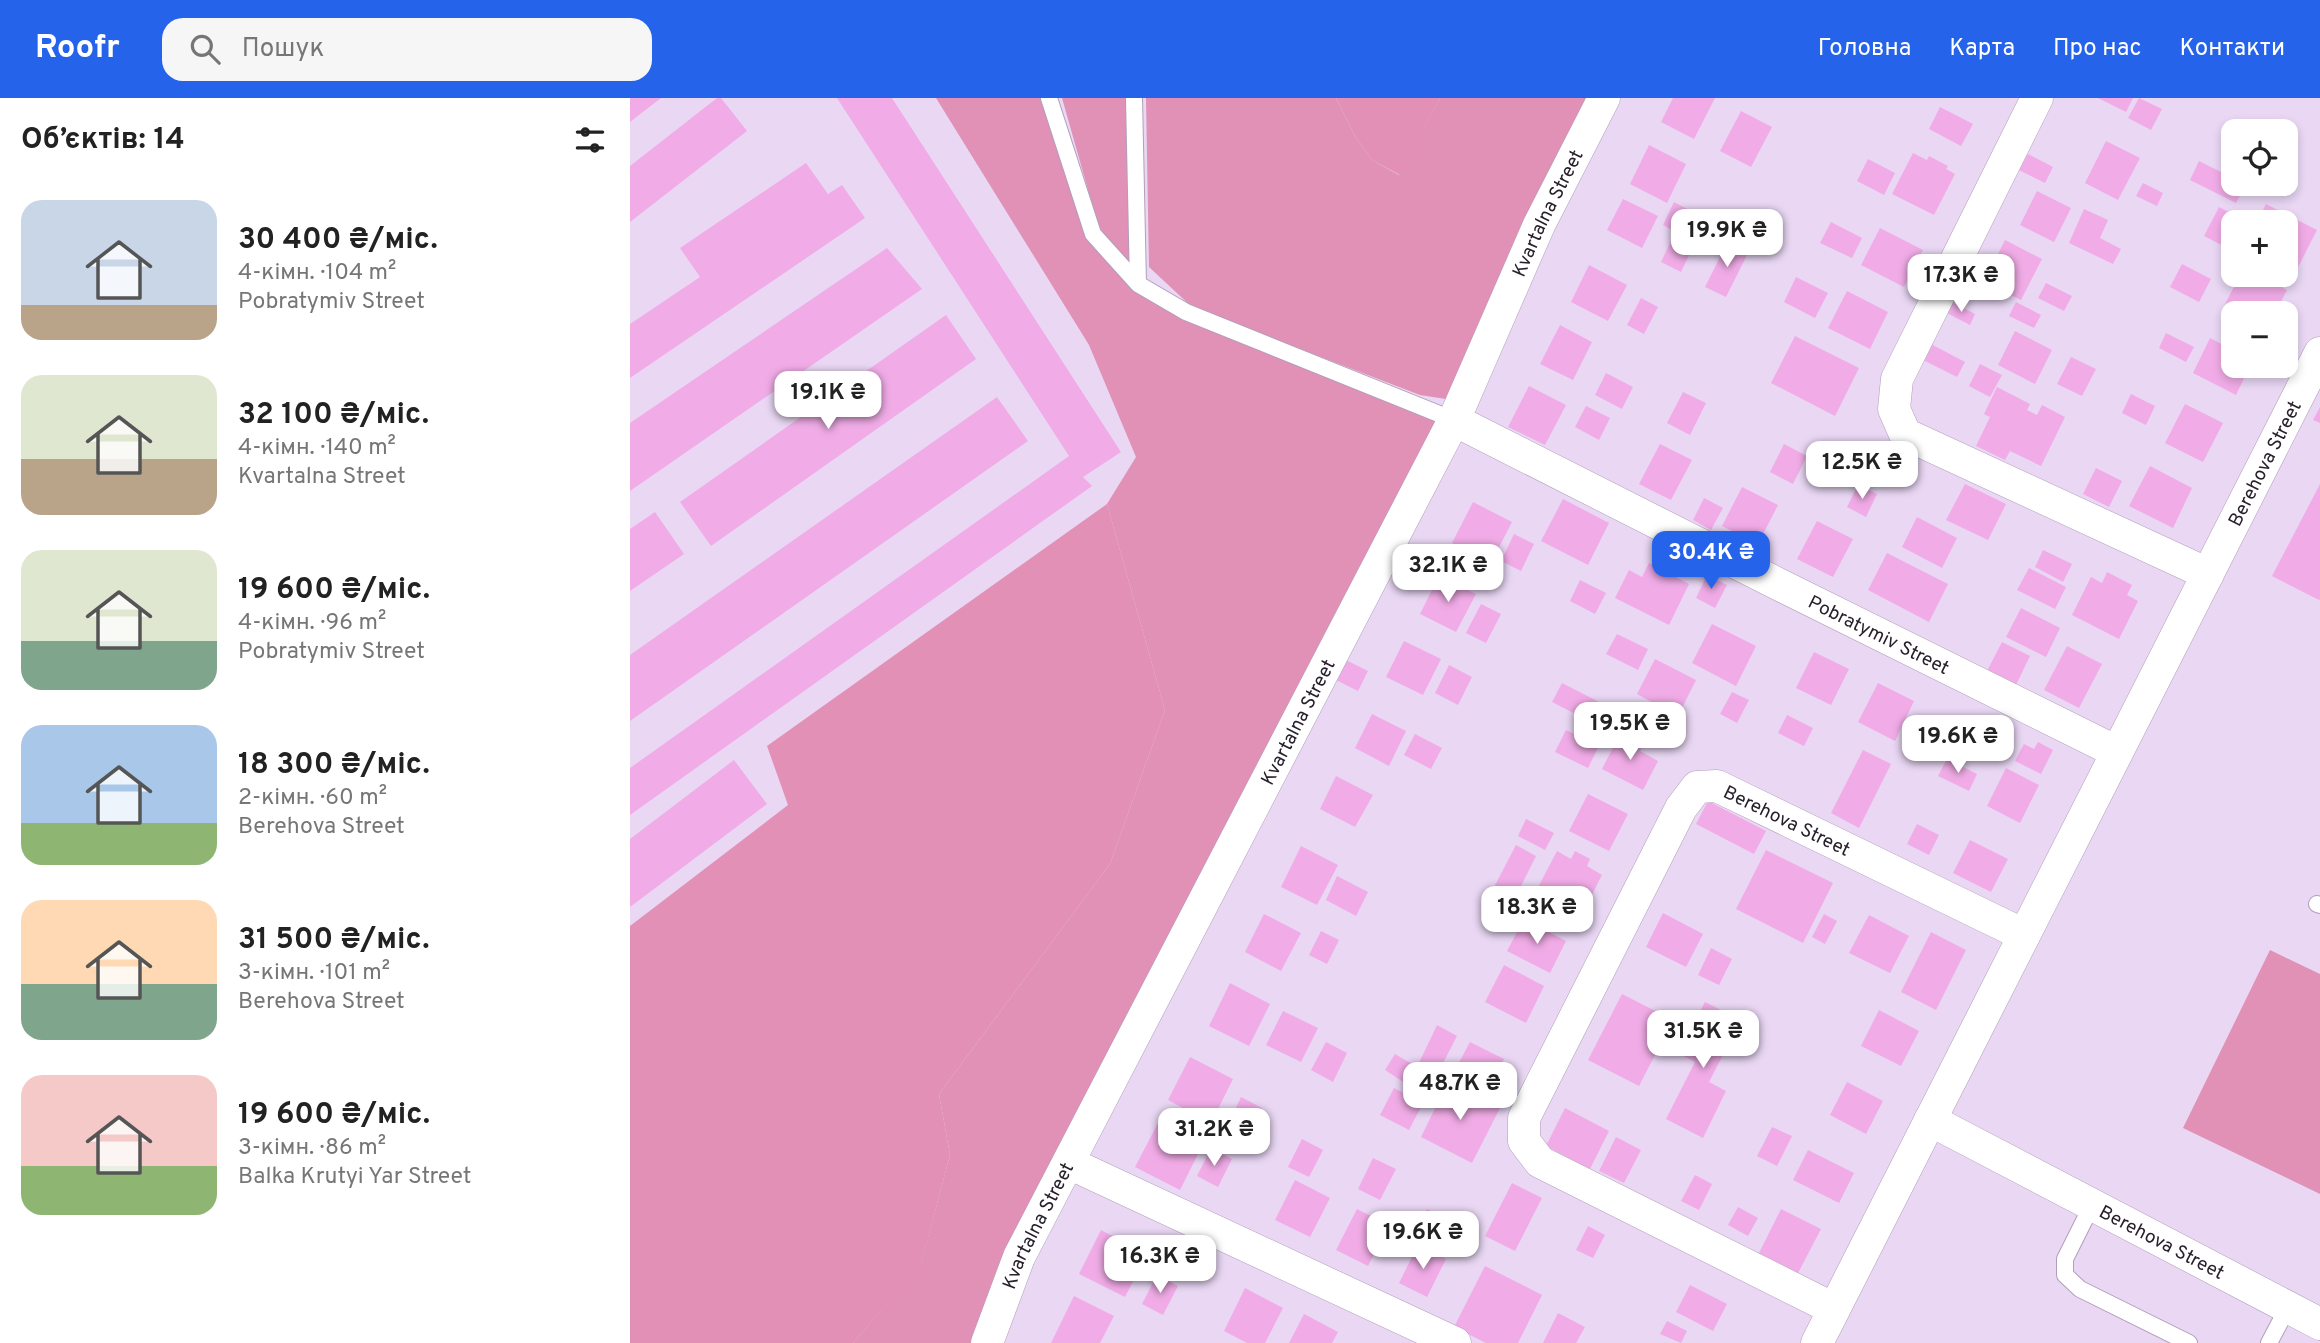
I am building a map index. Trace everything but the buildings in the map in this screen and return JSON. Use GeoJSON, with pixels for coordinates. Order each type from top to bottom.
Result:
{"type":"FeatureCollection","features":[{"type":"Feature","properties":{"kind":"street","name":"Kvartalna Street"},"geometry":{"type":"LineString","coordinates":[[988,1343],[1019,1257],[1454,420],[1539,225],[1604,98]]}},
{"type":"Feature","properties":{"kind":"street"},"geometry":{"type":"LineString","coordinates":[[2037,98],[1897,379],[1894,410],[1905,434],[2208,574]]}},
{"type":"Feature","properties":{"kind":"street","name":"Berehova Street"},"geometry":{"type":"LineString","coordinates":[[1817,1343],[2320,353]]}},
{"type":"Feature","properties":{"kind":"street","name":"Pobratymiv Street"},"geometry":{"type":"LineString","coordinates":[[1454,420],[2117,752]]}},
{"type":"Feature","properties":{"kind":"street","name":"Berehova Street"},"geometry":{"type":"LineString","coordinates":[[1834,1309],[1540,1162],[1524,1141],[1524,1118],[1681,808],[1697,788],[1717,786],[2024,935]]}},
{"type":"Feature","properties":{"kind":"street","name":"Berehova Street"},"geometry":{"type":"LineString","coordinates":[[1930,1120],[2320,1324]]}},
{"type":"Feature","properties":{"kind":"street"},"geometry":{"type":"LineString","coordinates":[[1069,1163],[1455,1343]]}},
{"type":"Feature","properties":{"kind":"lane"},"geometry":{"type":"LineString","coordinates":[[1049,98],[1093,234],[1138,284],[1186,312],[1454,420]]}},
{"type":"Feature","properties":{"kind":"lane"},"geometry":{"type":"LineString","coordinates":[[1135,98],[1138,284]]}},
{"type":"Feature","properties":{"kind":"lane"},"geometry":{"type":"LineString","coordinates":[[2092,1205],[2065,1259],[2065,1275],[2080,1289],[2189,1343]]}},
{"type":"Feature","properties":{"kind":"lane"},"geometry":{"type":"LineString","coordinates":[[2269,1343],[2288,1307]]}},
{"type":"Feature","properties":{"kind":"shaded area"},"geometry":{"type":"Polygon","coordinates":[[[936,98],[1049,98],[1093,234],[1138,284],[1454,420],[987,1343],[853,1343],[921,1264],[950,1155],[939,1094],[1110,864],[1165,710],[1107,504],[1136,457],[1089,345],[936,98]]]}},
{"type":"Feature","properties":{"kind":"shaded area"},"geometry":{"type":"Polygon","coordinates":[[[1062,98],[1128,98],[1136,278],[1098,225],[1062,98]]]}},
{"type":"Feature","properties":{"kind":"shaded area"},"geometry":{"type":"Polygon","coordinates":[[[1146,98],[1336,98],[1355,136],[1372,160],[1399,175],[1440,98],[1587,98],[1522,226],[1446,399],[1420,395],[1193,308],[1149,267],[1146,98]]]}},
{"type":"Feature","properties":{"kind":"shaded area"},"geometry":{"type":"Polygon","coordinates":[[[1336,98],[1440,98],[1400,175],[1372,160],[1355,136],[1336,98]]]}},
{"type":"Feature","properties":{"kind":"shaded area"},"geometry":{"type":"Polygon","coordinates":[[[1107,504],[1165,710],[1110,864],[939,1094],[950,1155],[921,1265],[853,1343],[630,1343],[630,926],[788,805],[767,746],[1107,504]]]}},
{"type":"Feature","properties":{"kind":"shaded area"},"geometry":{"type":"Polygon","coordinates":[[[2270,950],[2320,974],[2320,1194],[2183,1128],[2270,950]]]}}]}
